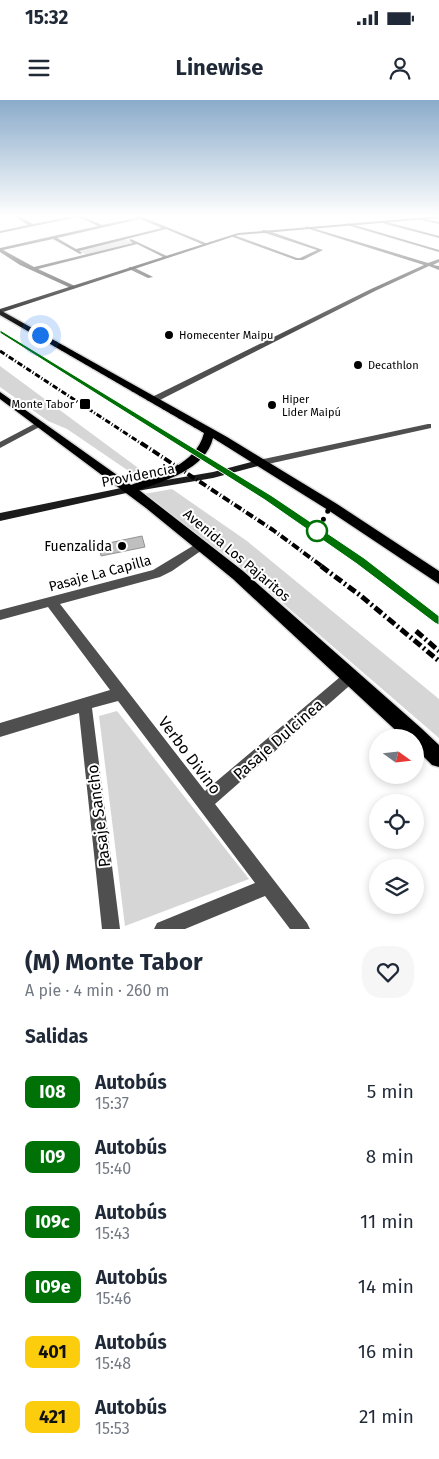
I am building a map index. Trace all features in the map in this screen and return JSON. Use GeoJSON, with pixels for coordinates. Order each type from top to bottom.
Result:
{"type":"FeatureCollection","features":[{"type":"Feature","properties":{"kind":"main road"},"geometry":{"type":"LineString","coordinates":[[0,312],[259,463],[439,578]]}},
{"type":"Feature","properties":{"kind":"main road","name":"Avenida Los Pajaritos"},"geometry":{"type":"LineString","coordinates":[[0,395],[131,489],[200,544],[279,611],[439,758]]}},
{"type":"Feature","properties":{"kind":"main road"},"geometry":{"type":"LineString","coordinates":[[131,489],[169,474],[193,460],[206,447],[209,433]]}},
{"type":"Feature","properties":{"kind":"street"},"geometry":{"type":"LineString","coordinates":[[9,255],[32,269],[73,287]]}},
{"type":"Feature","properties":{"kind":"street"},"geometry":{"type":"LineString","coordinates":[[32,269],[91,255]]}},
{"type":"Feature","properties":{"kind":"street"},"geometry":{"type":"LineString","coordinates":[[162,255],[167,257]]}},
{"type":"Feature","properties":{"kind":"street"},"geometry":{"type":"LineString","coordinates":[[0,312],[174,255]]}},
{"type":"Feature","properties":{"kind":"street"},"geometry":{"type":"LineString","coordinates":[[286,255],[298,259],[309,255]]}},
{"type":"Feature","properties":{"kind":"street"},"geometry":{"type":"LineString","coordinates":[[395,255],[439,268]]}},
{"type":"Feature","properties":{"kind":"street"},"geometry":{"type":"LineString","coordinates":[[153,400],[439,260]]}},
{"type":"Feature","properties":{"kind":"street"},"geometry":{"type":"LineString","coordinates":[[131,268],[150,277]]}},
{"type":"Feature","properties":{"kind":"street"},"geometry":{"type":"LineString","coordinates":[[0,445],[41,424]]}},
{"type":"Feature","properties":{"kind":"street","name":"Providencia"},"geometry":{"type":"LineString","coordinates":[[0,517],[131,489],[220,473],[428,426]]}},
{"type":"Feature","properties":{"kind":"street","name":"Pasaje La Capilla"},"geometry":{"type":"LineString","coordinates":[[0,615],[156,574],[168,568],[200,544]]}},
{"type":"Feature","properties":{"kind":"street","name":"Verbo Divino"},"geometry":{"type":"LineString","coordinates":[[51,602],[302,929]]}},
{"type":"Feature","properties":{"kind":"street","name":"Pasaje Dulcinea"},"geometry":{"type":"LineString","coordinates":[[205,802],[351,676]]}},
{"type":"Feature","properties":{"kind":"street"},"geometry":{"type":"LineString","coordinates":[[0,730],[121,693]]}},
{"type":"Feature","properties":{"kind":"street","name":"Pasaje Sancho"},"geometry":{"type":"LineString","coordinates":[[85,704],[111,929]]}},
{"type":"Feature","properties":{"kind":"street"},"geometry":{"type":"LineString","coordinates":[[163,929],[269,886]]}},
{"type":"Feature","properties":{"kind":"shaded area"},"geometry":{"type":"Polygon","coordinates":[[[0,366],[145,473],[136,476],[67,429],[48,421],[0,387],[0,366]]]}},
{"type":"Feature","properties":{"kind":"shaded area"},"geometry":{"type":"Polygon","coordinates":[[[172,489],[247,541],[439,699],[439,738],[236,563],[144,494],[172,489]]]}},
{"type":"Feature","properties":{"kind":"shaded area"},"geometry":{"type":"Polygon","coordinates":[[[117,711],[249,879],[125,926],[99,716],[117,711]]]}},
{"type":"Feature","properties":{"kind":"building","name":"Fuenzalida"},"geometry":{"type":"Polygon","coordinates":[[[142,536],[145,547],[101,556],[99,545],[142,536]]]}},
{"type":"Feature","properties":{"kind":"railway"},"geometry":{"type":"LineString","coordinates":[[0,351],[142,444]]}},
{"type":"Feature","properties":{"kind":"railway"},"geometry":{"type":"LineString","coordinates":[[141,443],[273,530],[323,567]]}},
{"type":"Feature","properties":{"kind":"railway"},"geometry":{"type":"LineString","coordinates":[[321,566],[361,596],[439,661]]}},
{"type":"Feature","properties":{"kind":"railway"},"geometry":{"type":"LineString","coordinates":[[416,631],[439,651]]}},
{"type":"Feature","properties":{"kind":"bus line","name":"I08"},"geometry":{"type":"LineString","coordinates":[[0,332],[268,498],[360,561],[439,620]]}},
{"type":"Feature","properties":{"kind":"place","name":"Homecenter Maipu"},"geometry":{"type":"Point","coordinates":[169,335]}},
{"type":"Feature","properties":{"kind":"place","name":"Decathlon"},"geometry":{"type":"Point","coordinates":[358,365]}},
{"type":"Feature","properties":{"kind":"place","name":"Monte Tabor"},"geometry":{"type":"Point","coordinates":[85,404]}},
{"type":"Feature","properties":{"kind":"place","name":"Hiper Lider Maipú"},"geometry":{"type":"Point","coordinates":[272,405]}},
{"type":"Feature","properties":{"kind":"place","name":"Fuenzalida"},"geometry":{"type":"Point","coordinates":[122,546]}},
{"type":"Feature","properties":{"kind":"route"},"geometry":{"type":"LineString","coordinates":[[40,335],[223,441],[330,507],[317,531]]}}]}
